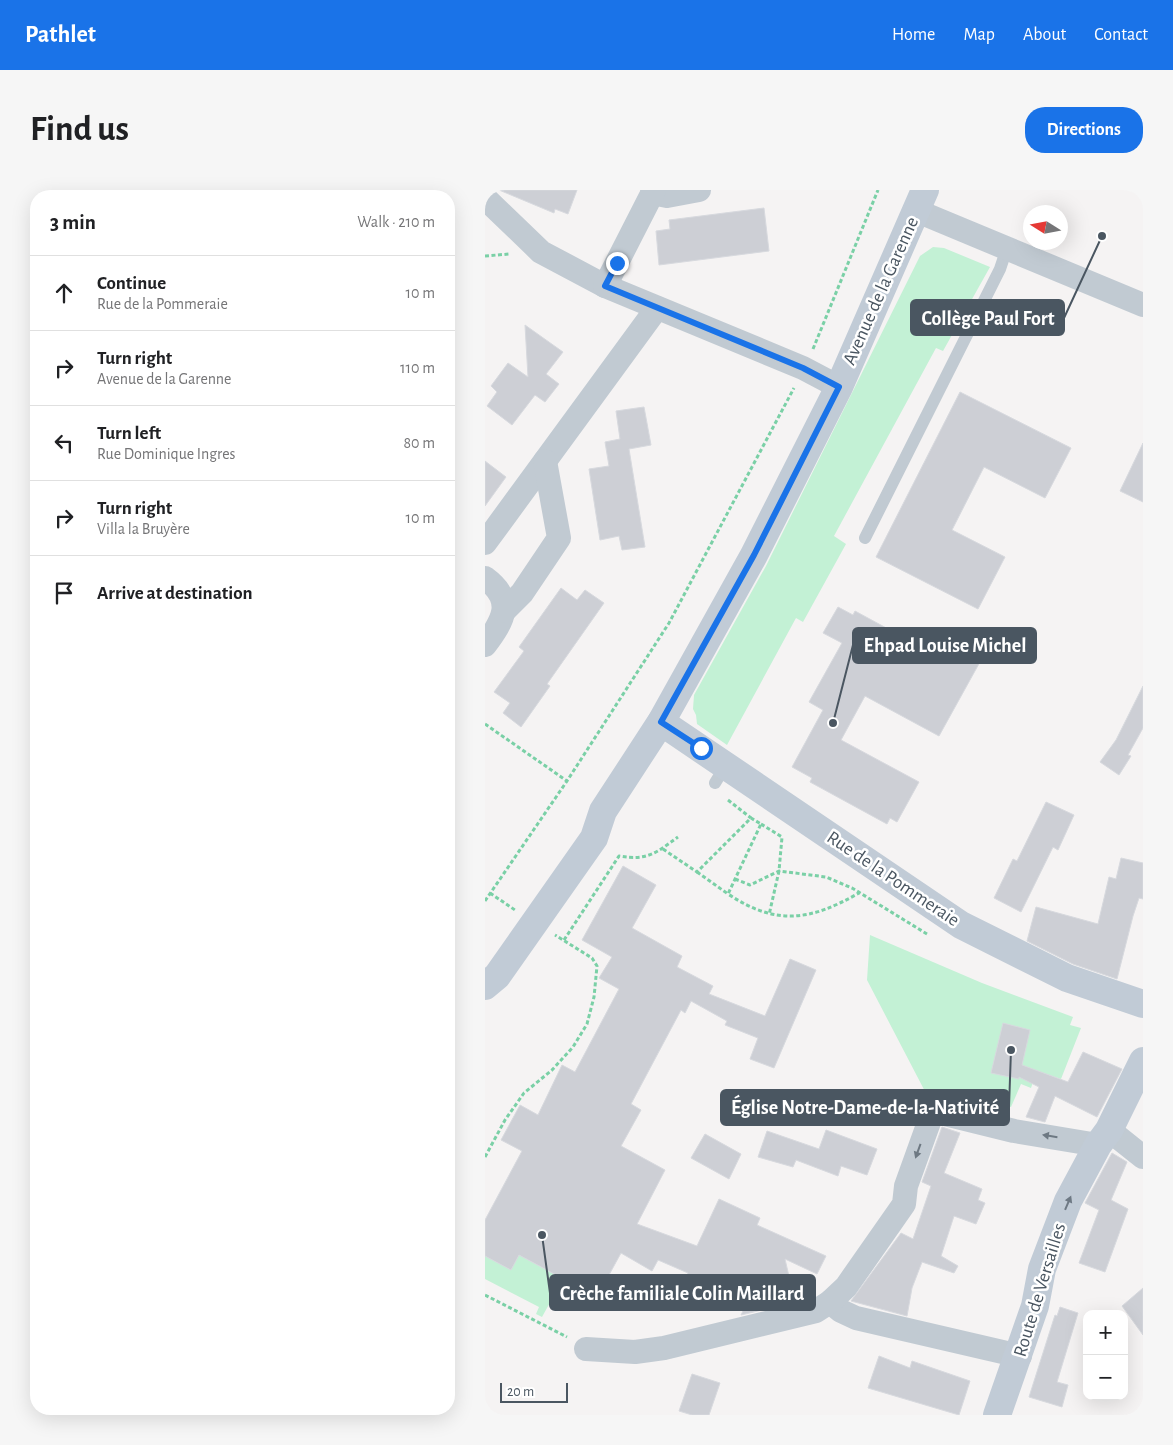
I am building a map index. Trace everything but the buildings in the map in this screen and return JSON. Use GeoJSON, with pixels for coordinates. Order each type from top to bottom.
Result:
{"type":"FeatureCollection","features":[{"type":"Feature","properties":{"kind":"street"},"geometry":{"type":"LineString","coordinates":[[605,286],[653,192],[667,196],[699,190]]}},
{"type":"Feature","properties":{"kind":"street"},"geometry":{"type":"LineString","coordinates":[[485,198],[541,252],[605,286],[803,368],[839,387]]}},
{"type":"Feature","properties":{"kind":"street"},"geometry":{"type":"LineString","coordinates":[[921,201],[1007,248],[1143,305]]}},
{"type":"Feature","properties":{"kind":"street","name":"Avenue de la Garenne"},"geometry":{"type":"LineString","coordinates":[[485,986],[503,968],[594,838],[603,811],[661,722],[754,555],[839,387],[921,201]]}},
{"type":"Feature","properties":{"kind":"street"},"geometry":{"type":"LineString","coordinates":[[485,544],[657,308]]}},
{"type":"Feature","properties":{"kind":"street"},"geometry":{"type":"LineString","coordinates":[[504,611],[522,593],[559,538],[545,461]]}},
{"type":"Feature","properties":{"kind":"street"},"geometry":{"type":"LineString","coordinates":[[485,578],[496,586],[503,598],[504,611],[499,626],[485,645]]}},
{"type":"Feature","properties":{"kind":"street","name":"Rue de la Pommeraie"},"geometry":{"type":"LineString","coordinates":[[661,722],[721,774],[961,925],[1067,978],[1143,1004]]}},
{"type":"Feature","properties":{"kind":"street","name":"Avenue de la Garenne"},"geometry":{"type":"LineString","coordinates":[[485,968],[582,828],[603,811]]}},
{"type":"Feature","properties":{"kind":"street","name":"Route de Versailles"},"geometry":{"type":"LineString","coordinates":[[997,1415],[1020,1356],[1035,1306],[1042,1269],[1068,1202],[1104,1138],[1143,1061]]}},
{"type":"Feature","properties":{"kind":"street"},"geometry":{"type":"LineString","coordinates":[[909,1101],[933,1111],[1014,1131],[1104,1138],[1143,1157]]}},
{"type":"Feature","properties":{"kind":"street"},"geometry":{"type":"LineString","coordinates":[[586,1349],[635,1352],[665,1348],[816,1311],[830,1302],[845,1287],[904,1204],[906,1186],[933,1111]]}},
{"type":"Feature","properties":{"kind":"street"},"geometry":{"type":"LineString","coordinates":[[830,1302],[841,1311],[856,1318],[1020,1356]]}},
{"type":"Feature","properties":{"kind":"lane"},"geometry":{"type":"LineString","coordinates":[[865,538],[1000,269],[1007,248]]}},
{"type":"Feature","properties":{"kind":"path"},"geometry":{"type":"LineString","coordinates":[[810,354],[878,190]]}},
{"type":"Feature","properties":{"kind":"path"},"geometry":{"type":"LineString","coordinates":[[485,901],[567,781],[669,623],[795,386]]}},
{"type":"Feature","properties":{"kind":"path"},"geometry":{"type":"LineString","coordinates":[[485,724],[567,781]]}},
{"type":"Feature","properties":{"kind":"path"},"geometry":{"type":"LineString","coordinates":[[726,799],[751,818],[782,837],[779,871],[769,915]]}},
{"type":"Feature","properties":{"kind":"path"},"geometry":{"type":"LineString","coordinates":[[697,872],[751,818]]}},
{"type":"Feature","properties":{"kind":"path"},"geometry":{"type":"LineString","coordinates":[[728,894],[761,824]]}},
{"type":"Feature","properties":{"kind":"path"},"geometry":{"type":"LineString","coordinates":[[564,940],[619,856],[635,859],[649,857],[678,837]]}},
{"type":"Feature","properties":{"kind":"path"},"geometry":{"type":"LineString","coordinates":[[663,849],[747,907],[769,915],[791,916],[815,913],[839,905],[859,893]]}},
{"type":"Feature","properties":{"kind":"path"},"geometry":{"type":"LineString","coordinates":[[735,879],[750,885],[779,871],[826,877],[852,888]]}},
{"type":"Feature","properties":{"kind":"path"},"geometry":{"type":"LineString","coordinates":[[490,893],[518,912]]}},
{"type":"Feature","properties":{"kind":"path"},"geometry":{"type":"LineString","coordinates":[[485,1157],[489,1146],[524,1093],[552,1070],[573,1047],[587,1024],[594,997],[597,966],[592,958],[548,931]]}},
{"type":"Feature","properties":{"kind":"path"},"geometry":{"type":"LineString","coordinates":[[485,1142],[489,1146]]}},
{"type":"Feature","properties":{"kind":"path"},"geometry":{"type":"LineString","coordinates":[[485,1295],[553,1328],[586,1349]]}},
{"type":"Feature","properties":{"kind":"green space"},"geometry":{"type":"Polygon","coordinates":[[[933,247],[944,248],[990,267],[943,351],[936,348],[834,536],[846,544],[803,622],[796,618],[727,745],[697,724],[693,709],[694,695],[766,566],[920,256],[933,247]]]}},
{"type":"Feature","properties":{"kind":"green space"},"geometry":{"type":"Polygon","coordinates":[[[870,935],[982,983],[1073,1017],[1070,1025],[1081,1028],[1061,1079],[1043,1073],[1039,1081],[1034,1079],[1031,1088],[1021,1084],[1011,1107],[998,1104],[995,1116],[930,1101],[867,980],[870,935]]]}},
{"type":"Feature","properties":{"kind":"green space"},"geometry":{"type":"Polygon","coordinates":[[[519,1255],[563,1279],[542,1317],[536,1314],[539,1307],[485,1279],[485,1256],[511,1270],[519,1255]]]}},
{"type":"Feature","properties":{"kind":"place","name":"Collège Paul Fort"},"geometry":{"type":"Point","coordinates":[1102,236]}},
{"type":"Feature","properties":{"kind":"place","name":"Ehpad Louise Michel"},"geometry":{"type":"Point","coordinates":[833,723]}},
{"type":"Feature","properties":{"kind":"place","name":"Église Notre-Dame-de-la-Nativité"},"geometry":{"type":"Point","coordinates":[1011,1050]}},
{"type":"Feature","properties":{"kind":"place","name":"Crèche familiale Colin Maillard"},"geometry":{"type":"Point","coordinates":[542,1235]}},
{"type":"Feature","properties":{"kind":"route"},"geometry":{"type":"LineString","coordinates":[[617,263],[605,286],[803,368],[839,387],[754,555],[661,722],[701,748]]}}]}
